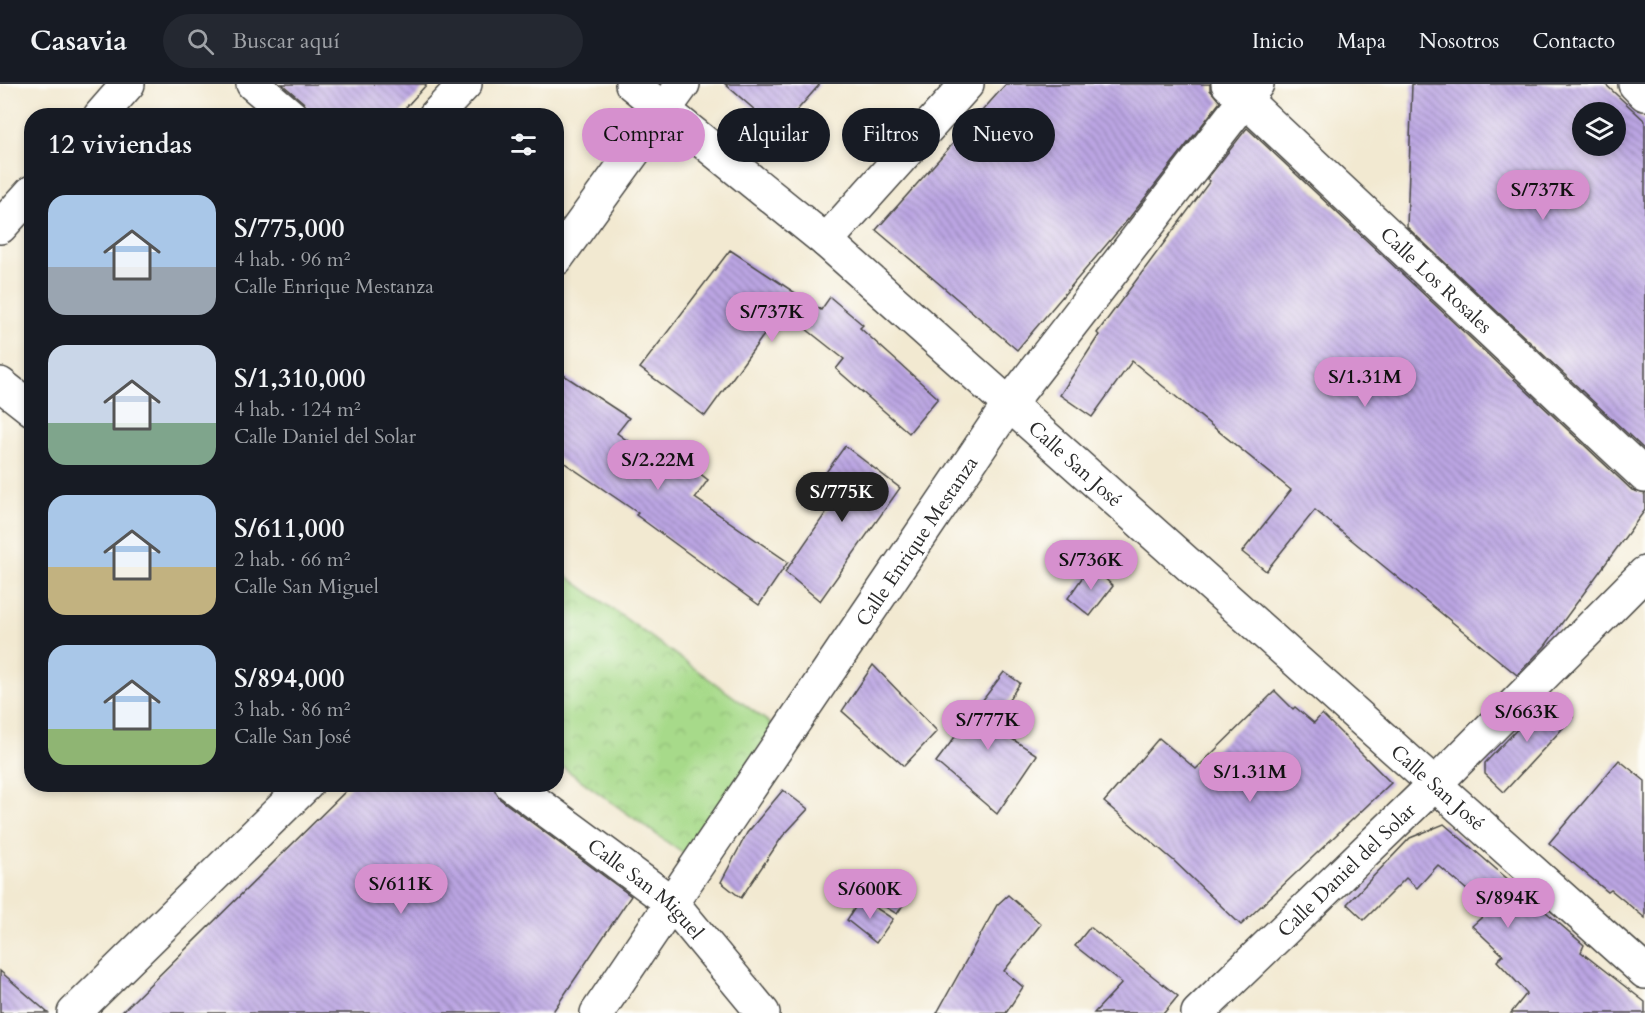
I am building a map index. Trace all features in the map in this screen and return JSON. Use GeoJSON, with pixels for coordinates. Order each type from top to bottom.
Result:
{"type":"FeatureCollection","features":[{"type":"Feature","properties":{"kind":"street"},"geometry":{"type":"LineString","coordinates":[[107,108],[128,84]]}},
{"type":"Feature","properties":{"kind":"street"},"geometry":{"type":"LineString","coordinates":[[253,84],[282,108]]}},
{"type":"Feature","properties":{"kind":"street"},"geometry":{"type":"LineString","coordinates":[[442,108],[465,84]]}},
{"type":"Feature","properties":{"kind":"street","name":"Calle San José"},"geometry":{"type":"LineString","coordinates":[[632,84],[660,108]]}},
{"type":"Feature","properties":{"kind":"street"},"geometry":{"type":"LineString","coordinates":[[664,108],[683,84]]}},
{"type":"Feature","properties":{"kind":"street"},"geometry":{"type":"LineString","coordinates":[[826,241],[967,84]]}},
{"type":"Feature","properties":{"kind":"street"},"geometry":{"type":"LineString","coordinates":[[1635,84],[1645,93]]}},
{"type":"Feature","properties":{"kind":"street","name":"Calle Enrique Mestanza"},"geometry":{"type":"LineString","coordinates":[[597,1013],[1010,403],[1244,90]]}},
{"type":"Feature","properties":{"kind":"street","name":"Calle Los Rosales"},"geometry":{"type":"LineString","coordinates":[[1244,90],[1645,476]]}},
{"type":"Feature","properties":{"kind":"street","name":"Calle San José"},"geometry":{"type":"LineString","coordinates":[[705,144],[826,241],[1010,403],[1645,972]]}},
{"type":"Feature","properties":{"kind":"street"},"geometry":{"type":"LineString","coordinates":[[564,248],[625,162]]}},
{"type":"Feature","properties":{"kind":"street"},"geometry":{"type":"LineString","coordinates":[[0,227],[24,201]]}},
{"type":"Feature","properties":{"kind":"street"},"geometry":{"type":"LineString","coordinates":[[0,384],[24,403]]}},
{"type":"Feature","properties":{"kind":"street","name":"Calle Daniel del Solar"},"geometry":{"type":"LineString","coordinates":[[1198,1013],[1435,784],[1645,573]]}},
{"type":"Feature","properties":{"kind":"street"},"geometry":{"type":"LineString","coordinates":[[74,1013],[300,792]]}},
{"type":"Feature","properties":{"kind":"street","name":"Calle San Miguel"},"geometry":{"type":"LineString","coordinates":[[523,792],[672,903],[763,1013]]}},
{"type":"Feature","properties":{"kind":"green space"},"geometry":{"type":"Polygon","coordinates":[[[564,574],[774,726],[688,857],[564,768],[564,574]]]}},
{"type":"Feature","properties":{"kind":"building"},"geometry":{"type":"Polygon","coordinates":[[[282,84],[427,84],[405,108],[307,108],[282,84]]]}},
{"type":"Feature","properties":{"kind":"building"},"geometry":{"type":"Polygon","coordinates":[[[725,84],[820,84],[799,108],[753,108],[725,84]]]}},
{"type":"Feature","properties":{"kind":"building"},"geometry":{"type":"Polygon","coordinates":[[[1006,84],[1210,84],[1210,90],[1220,102],[1130,217],[1017,350],[876,230],[937,162],[940,162],[940,158],[952,145],[952,162],[1055,162],[1055,108],[985,108],[1006,84]]]}},
{"type":"Feature","properties":{"kind":"building"},"geometry":{"type":"Polygon","coordinates":[[[1412,84],[1605,84],[1624,102],[1572,102],[1572,156],[1626,156],[1626,103],[1645,121],[1645,450],[1407,227],[1412,84]]]}},
{"type":"Feature","properties":{"kind":"building"},"geometry":{"type":"Polygon","coordinates":[[[1247,128],[1632,490],[1645,494],[1645,510],[1545,646],[1517,675],[1315,510],[1266,571],[1242,552],[1291,490],[1132,361],[1092,417],[1060,395],[1099,335],[1097,333],[1210,181],[1207,179],[1247,128]]]}},
{"type":"Feature","properties":{"kind":"building"},"geometry":{"type":"Polygon","coordinates":[[[730,250],[821,310],[830,297],[863,325],[860,328],[938,398],[909,433],[836,369],[844,359],[782,310],[705,416],[640,368],[730,250]]]}},
{"type":"Feature","properties":{"kind":"building"},"geometry":{"type":"Polygon","coordinates":[[[564,375],[629,418],[617,433],[670,472],[680,458],[708,480],[695,498],[788,562],[759,605],[636,515],[638,513],[564,462],[564,375]]]}},
{"type":"Feature","properties":{"kind":"building"},"geometry":{"type":"Polygon","coordinates":[[[845,446],[900,488],[820,601],[785,572],[843,488],[824,475],[845,446]]]}},
{"type":"Feature","properties":{"kind":"building"},"geometry":{"type":"Polygon","coordinates":[[[1091,565],[1113,586],[1090,616],[1068,598],[1091,565]]]}},
{"type":"Feature","properties":{"kind":"building"},"geometry":{"type":"Polygon","coordinates":[[[873,665],[937,731],[904,766],[842,711],[873,665]]]}},
{"type":"Feature","properties":{"kind":"building"},"geometry":{"type":"Polygon","coordinates":[[[1004,672],[1020,683],[992,726],[1037,755],[997,814],[936,762],[1004,672]]]}},
{"type":"Feature","properties":{"kind":"building"},"geometry":{"type":"Polygon","coordinates":[[[1275,691],[1293,709],[1295,707],[1314,723],[1322,714],[1391,783],[1241,925],[1173,860],[1104,802],[1159,738],[1196,769],[1275,691]]]}},
{"type":"Feature","properties":{"kind":"building"},"geometry":{"type":"Polygon","coordinates":[[[1550,695],[1573,717],[1504,792],[1485,774],[1485,763],[1550,695]]]}},
{"type":"Feature","properties":{"kind":"building"},"geometry":{"type":"Polygon","coordinates":[[[1619,760],[1645,781],[1645,918],[1611,890],[1608,892],[1549,843],[1619,760]]]}},
{"type":"Feature","properties":{"kind":"building"},"geometry":{"type":"Polygon","coordinates":[[[783,790],[808,809],[782,837],[741,898],[721,882],[747,833],[783,790]]]}},
{"type":"Feature","properties":{"kind":"building"},"geometry":{"type":"Polygon","coordinates":[[[345,792],[497,792],[500,799],[631,896],[552,1013],[121,1013],[345,792]]]}},
{"type":"Feature","properties":{"kind":"building"},"geometry":{"type":"Polygon","coordinates":[[[1444,824],[1584,945],[1581,952],[1645,1002],[1645,1013],[1511,1013],[1527,993],[1497,961],[1503,955],[1472,926],[1490,910],[1438,865],[1417,888],[1406,878],[1364,920],[1347,904],[1410,838],[1444,824]]]}},
{"type":"Feature","properties":{"kind":"building"},"geometry":{"type":"Polygon","coordinates":[[[889,878],[911,893],[897,914],[877,902],[889,878]]]}},
{"type":"Feature","properties":{"kind":"building"},"geometry":{"type":"Polygon","coordinates":[[[1008,895],[1041,924],[1004,971],[1023,987],[1006,1013],[937,1013],[997,905],[1008,895]]]}},
{"type":"Feature","properties":{"kind":"building"},"geometry":{"type":"Polygon","coordinates":[[[861,898],[893,919],[876,943],[847,920],[861,898]]]}},
{"type":"Feature","properties":{"kind":"building"},"geometry":{"type":"Polygon","coordinates":[[[1090,927],[1178,996],[1164,1013],[1094,1013],[1122,983],[1075,946],[1090,927]]]}},
{"type":"Feature","properties":{"kind":"building"},"geometry":{"type":"Polygon","coordinates":[[[0,971],[48,1013],[0,1013],[0,971]]]}}]}
